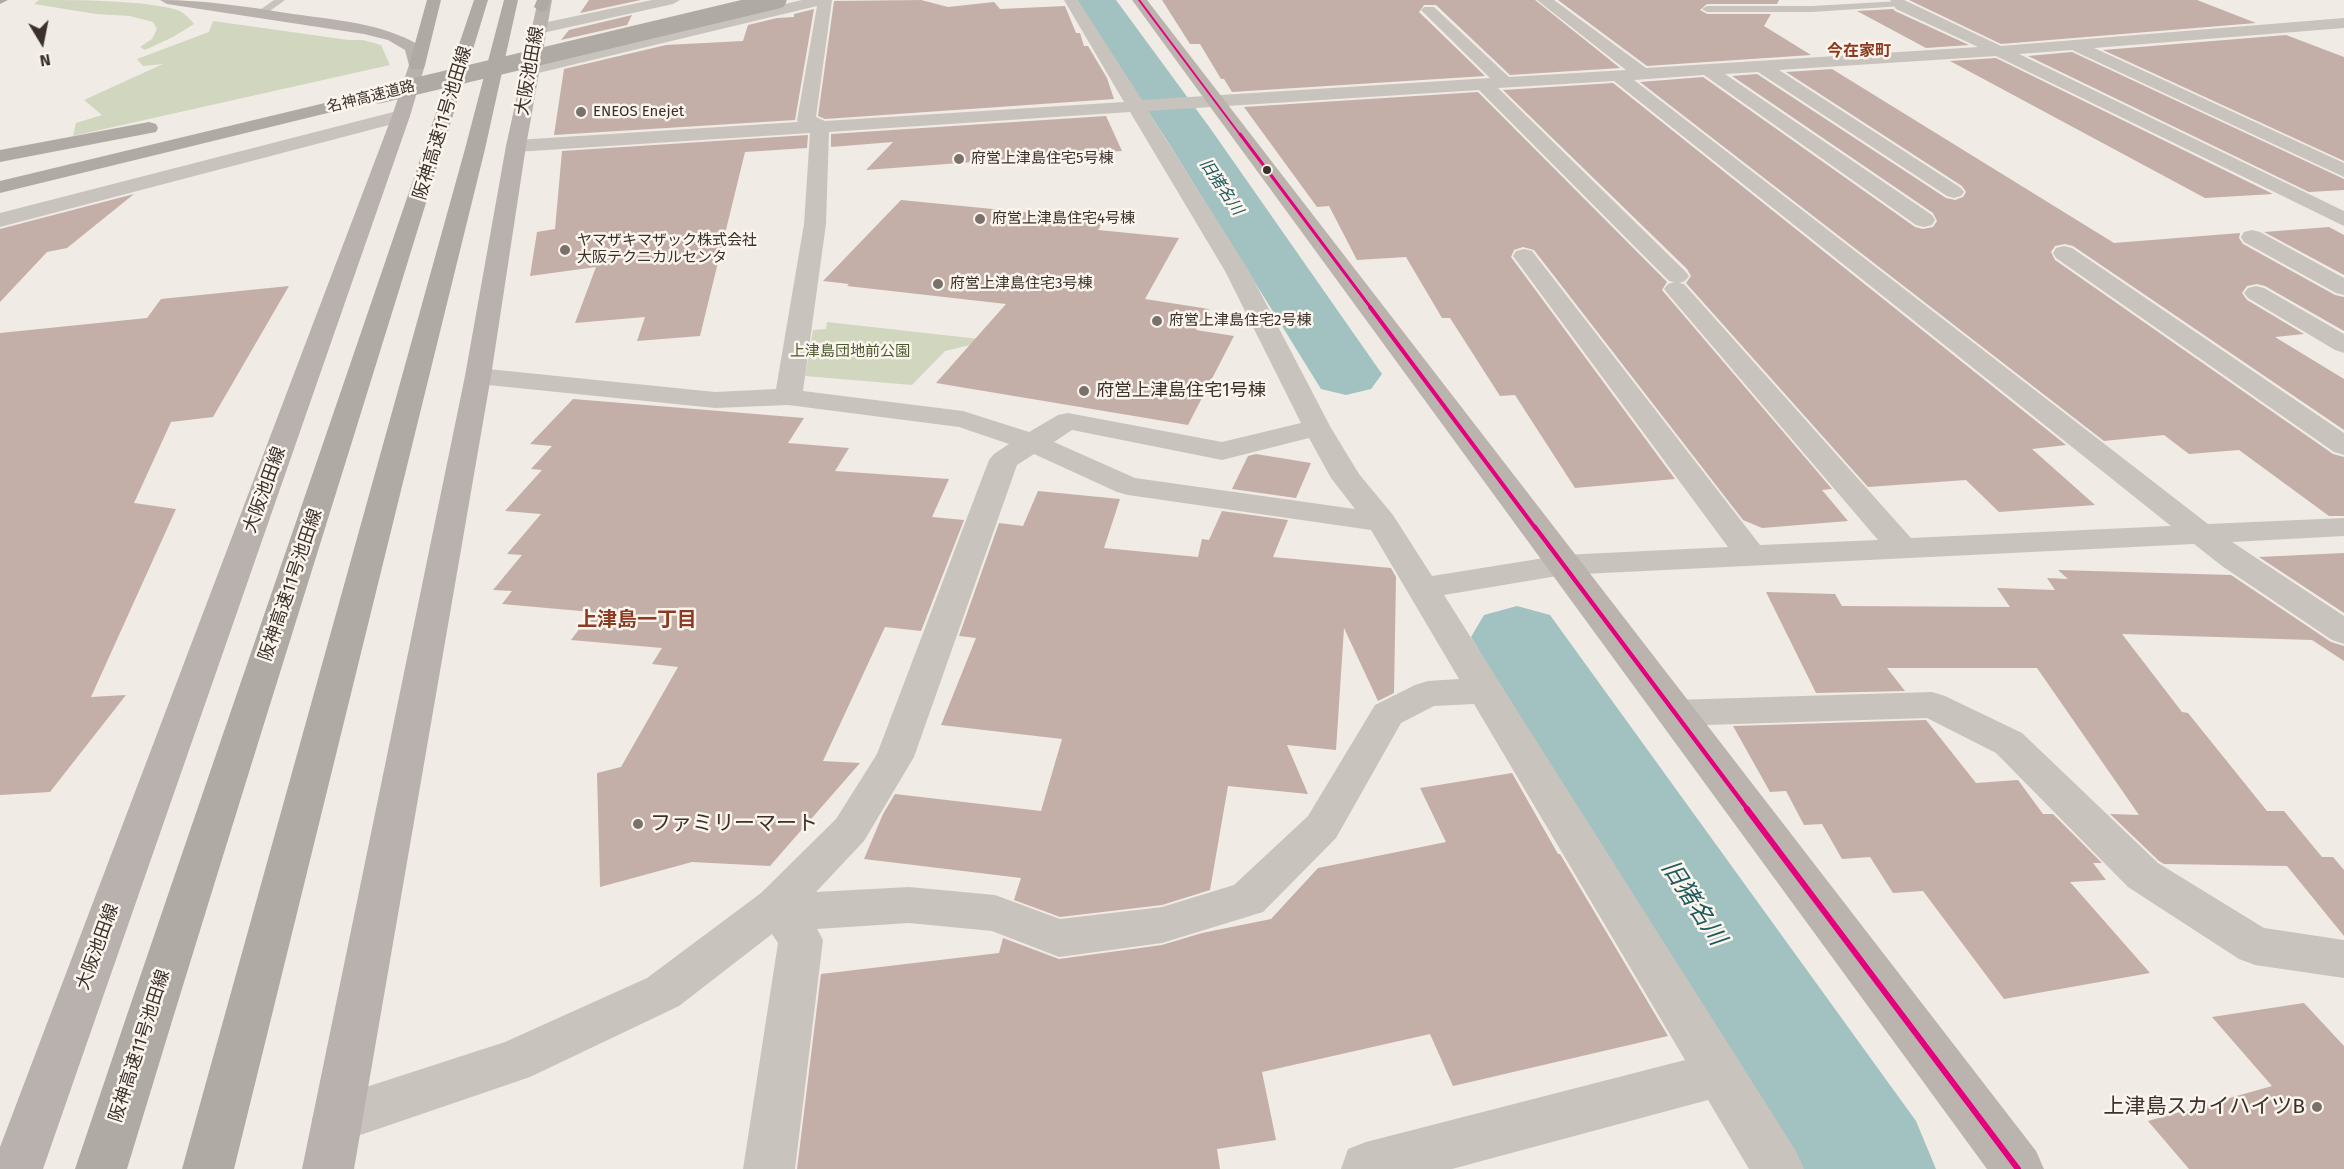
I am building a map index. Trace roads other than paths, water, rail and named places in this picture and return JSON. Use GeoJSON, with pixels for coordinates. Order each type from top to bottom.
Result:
{"type":"FeatureCollection","features":[{"type":"Feature","properties":{"kind":"highway"},"geometry":{"type":"LineString","coordinates":[[423,0],[429,16]]}},
{"type":"Feature","properties":{"kind":"highway"},"geometry":{"type":"LineString","coordinates":[[434,0],[429,16],[421,67],[717,0]]}},
{"type":"Feature","properties":{"kind":"highway"},"geometry":{"type":"LineString","coordinates":[[464,0],[466,47]]}},
{"type":"Feature","properties":{"kind":"highway","name":"阪神高速11号池田線"},"geometry":{"type":"LineString","coordinates":[[101,1169],[204,846],[373,340],[481,0]]}},
{"type":"Feature","properties":{"kind":"highway","name":"名神高速道路"},"geometry":{"type":"LineString","coordinates":[[0,187],[114,159],[375,86],[730,0]]}},
{"type":"Feature","properties":{"kind":"highway","name":"名神高速道路"},"geometry":{"type":"LineString","coordinates":[[0,171],[375,86],[778,0]]}},
{"type":"Feature","properties":{"kind":"highway","name":"阪神高速11号池田線"},"geometry":{"type":"LineString","coordinates":[[208,1169],[472,160],[536,7]]}},
{"type":"Feature","properties":{"kind":"highway"},"geometry":{"type":"LineString","coordinates":[[328,89],[375,86]]}},
{"type":"Feature","properties":{"kind":"highway"},"geometry":{"type":"LineString","coordinates":[[0,156],[162,126]]}},
{"type":"Feature","properties":{"kind":"main road"},"geometry":{"type":"LineString","coordinates":[[167,0],[270,7],[387,35],[413,48],[421,67]]}},
{"type":"Feature","properties":{"kind":"main road","name":"大阪池田線"},"geometry":{"type":"LineString","coordinates":[[328,1169],[478,376],[530,70],[536,7]]}},
{"type":"Feature","properties":{"kind":"main road","name":"大阪池田線"},"geometry":{"type":"LineString","coordinates":[[17,1169],[401,116],[421,67]]}},
{"type":"Feature","properties":{"kind":"street"},"geometry":{"type":"LineString","coordinates":[[536,7],[673,0]]}},
{"type":"Feature","properties":{"kind":"street"},"geometry":{"type":"LineString","coordinates":[[530,70],[823,0],[806,120],[820,125]]}},
{"type":"Feature","properties":{"kind":"street"},"geometry":{"type":"LineString","coordinates":[[1071,0],[1144,106],[1237,271],[1317,428],[1347,478],[1382,522],[1778,1169]]}},
{"type":"Feature","properties":{"kind":"street"},"geometry":{"type":"LineString","coordinates":[[1139,0],[1207,102],[1563,564],[2018,1169]]}},
{"type":"Feature","properties":{"kind":"street"},"geometry":{"type":"LineString","coordinates":[[1544,0],[1630,75],[2199,533],[2233,559],[2344,632]]}},
{"type":"Feature","properties":{"kind":"street"},"geometry":{"type":"LineString","coordinates":[[1898,2],[2344,219]]}},
{"type":"Feature","properties":{"kind":"street"},"geometry":{"type":"LineString","coordinates":[[1429,10],[1677,282],[1901,547]]}},
{"type":"Feature","properties":{"kind":"street"},"geometry":{"type":"LineString","coordinates":[[516,146],[1999,51],[2344,23]]}},
{"type":"Feature","properties":{"kind":"street"},"geometry":{"type":"LineString","coordinates":[[2321,24],[2344,33]]}},
{"type":"Feature","properties":{"kind":"street"},"geometry":{"type":"LineString","coordinates":[[2072,44],[2344,171]]}},
{"type":"Feature","properties":{"kind":"street"},"geometry":{"type":"LineString","coordinates":[[1761,66],[1954,192]]}},
{"type":"Feature","properties":{"kind":"street"},"geometry":{"type":"LineString","coordinates":[[1708,70],[1924,220]]}},
{"type":"Feature","properties":{"kind":"street"},"geometry":{"type":"LineString","coordinates":[[1496,83],[1634,212]]}},
{"type":"Feature","properties":{"kind":"street"},"geometry":{"type":"LineString","coordinates":[[0,220],[401,116]]}},
{"type":"Feature","properties":{"kind":"street"},"geometry":{"type":"LineString","coordinates":[[788,397],[815,224],[820,125]]}},
{"type":"Feature","properties":{"kind":"street"},"geometry":{"type":"LineString","coordinates":[[2252,237],[2344,288]]}},
{"type":"Feature","properties":{"kind":"street"},"geometry":{"type":"LineString","coordinates":[[2064,253],[2344,446]]}},
{"type":"Feature","properties":{"kind":"street"},"geometry":{"type":"LineString","coordinates":[[1524,256],[1750,554]]}},
{"type":"Feature","properties":{"kind":"street"},"geometry":{"type":"LineString","coordinates":[[2256,293],[2344,345]]}},
{"type":"Feature","properties":{"kind":"street"},"geometry":{"type":"LineString","coordinates":[[478,376],[715,400],[788,397],[963,419],[1034,443],[1128,486],[1382,522]]}},
{"type":"Feature","properties":{"kind":"street"},"geometry":{"type":"LineString","coordinates":[[337,1119],[513,1061],[663,992],[776,906],[850,830],[895,757],[1004,460],[1068,421],[1222,451],[1317,428]]}},
{"type":"Feature","properties":{"kind":"street"},"geometry":{"type":"LineString","coordinates":[[1422,588],[1563,564],[2344,527]]}},
{"type":"Feature","properties":{"kind":"street"},"geometry":{"type":"LineString","coordinates":[[776,906],[822,911],[909,905],[985,912],[1059,938],[1162,925],[1248,899],[1322,827],[1388,714],[1428,694],[1484,690]]}},
{"type":"Feature","properties":{"kind":"street"},"geometry":{"type":"LineString","coordinates":[[1673,713],[1932,705],[2008,743],[2143,875],[2255,946],[2344,959]]}},
{"type":"Feature","properties":{"kind":"street"},"geometry":{"type":"LineString","coordinates":[[769,1169],[801,940],[776,906]]}},
{"type":"Feature","properties":{"kind":"street"},"geometry":{"type":"LineString","coordinates":[[1366,1167],[1720,1074]]}},
{"type":"Feature","properties":{"kind":"lane"},"geometry":{"type":"LineString","coordinates":[[1707,9],[1812,9],[1898,2]]}},
{"type":"Feature","properties":{"kind":"waterway","name":"旧猪名川"},"geometry":{"type":"LineString","coordinates":[[1096,0],[1192,139],[1346,374]]}},
{"type":"Feature","properties":{"kind":"waterway","name":"旧猪名川"},"geometry":{"type":"LineString","coordinates":[[1517,637],[1868,1169]]}},
{"type":"Feature","properties":{"kind":"place","name":"ENEOS Enejet"},"geometry":{"type":"Point","coordinates":[581,112]}},
{"type":"Feature","properties":{"kind":"place","name":"府営上津島住宅5号棟"},"geometry":{"type":"Point","coordinates":[959,159]}},
{"type":"Feature","properties":{"kind":"place","name":"府営上津島住宅4号棟"},"geometry":{"type":"Point","coordinates":[980,219]}},
{"type":"Feature","properties":{"kind":"place","name":"ヤマザキマザック株式会社 大阪テクニカルセンタ"},"geometry":{"type":"Point","coordinates":[565,250]}},
{"type":"Feature","properties":{"kind":"place","name":"府営上津島住宅3号棟"},"geometry":{"type":"Point","coordinates":[938,284]}},
{"type":"Feature","properties":{"kind":"place","name":"府営上津島住宅2号棟"},"geometry":{"type":"Point","coordinates":[1157,321]}},
{"type":"Feature","properties":{"kind":"place","name":"府営上津島住宅1号棟"},"geometry":{"type":"Point","coordinates":[1084,391]}},
{"type":"Feature","properties":{"kind":"place","name":"ファミリーマート"},"geometry":{"type":"Point","coordinates":[638,824]}},
{"type":"Feature","properties":{"kind":"place","name":"上津島スカイハイツB"},"geometry":{"type":"Point","coordinates":[2317,1107]}},
{"type":"Feature","properties":{"kind":"district","name":"今在家町"},"geometry":{"type":"Point","coordinates":[1859,52]}},
{"type":"Feature","properties":{"kind":"district","name":"上津島一丁目"},"geometry":{"type":"Point","coordinates":[637,620]}},
{"type":"Feature","properties":{"kind":"park label","name":"上津島団地前公園"},"geometry":{"type":"Point","coordinates":[850,352]}}]}
